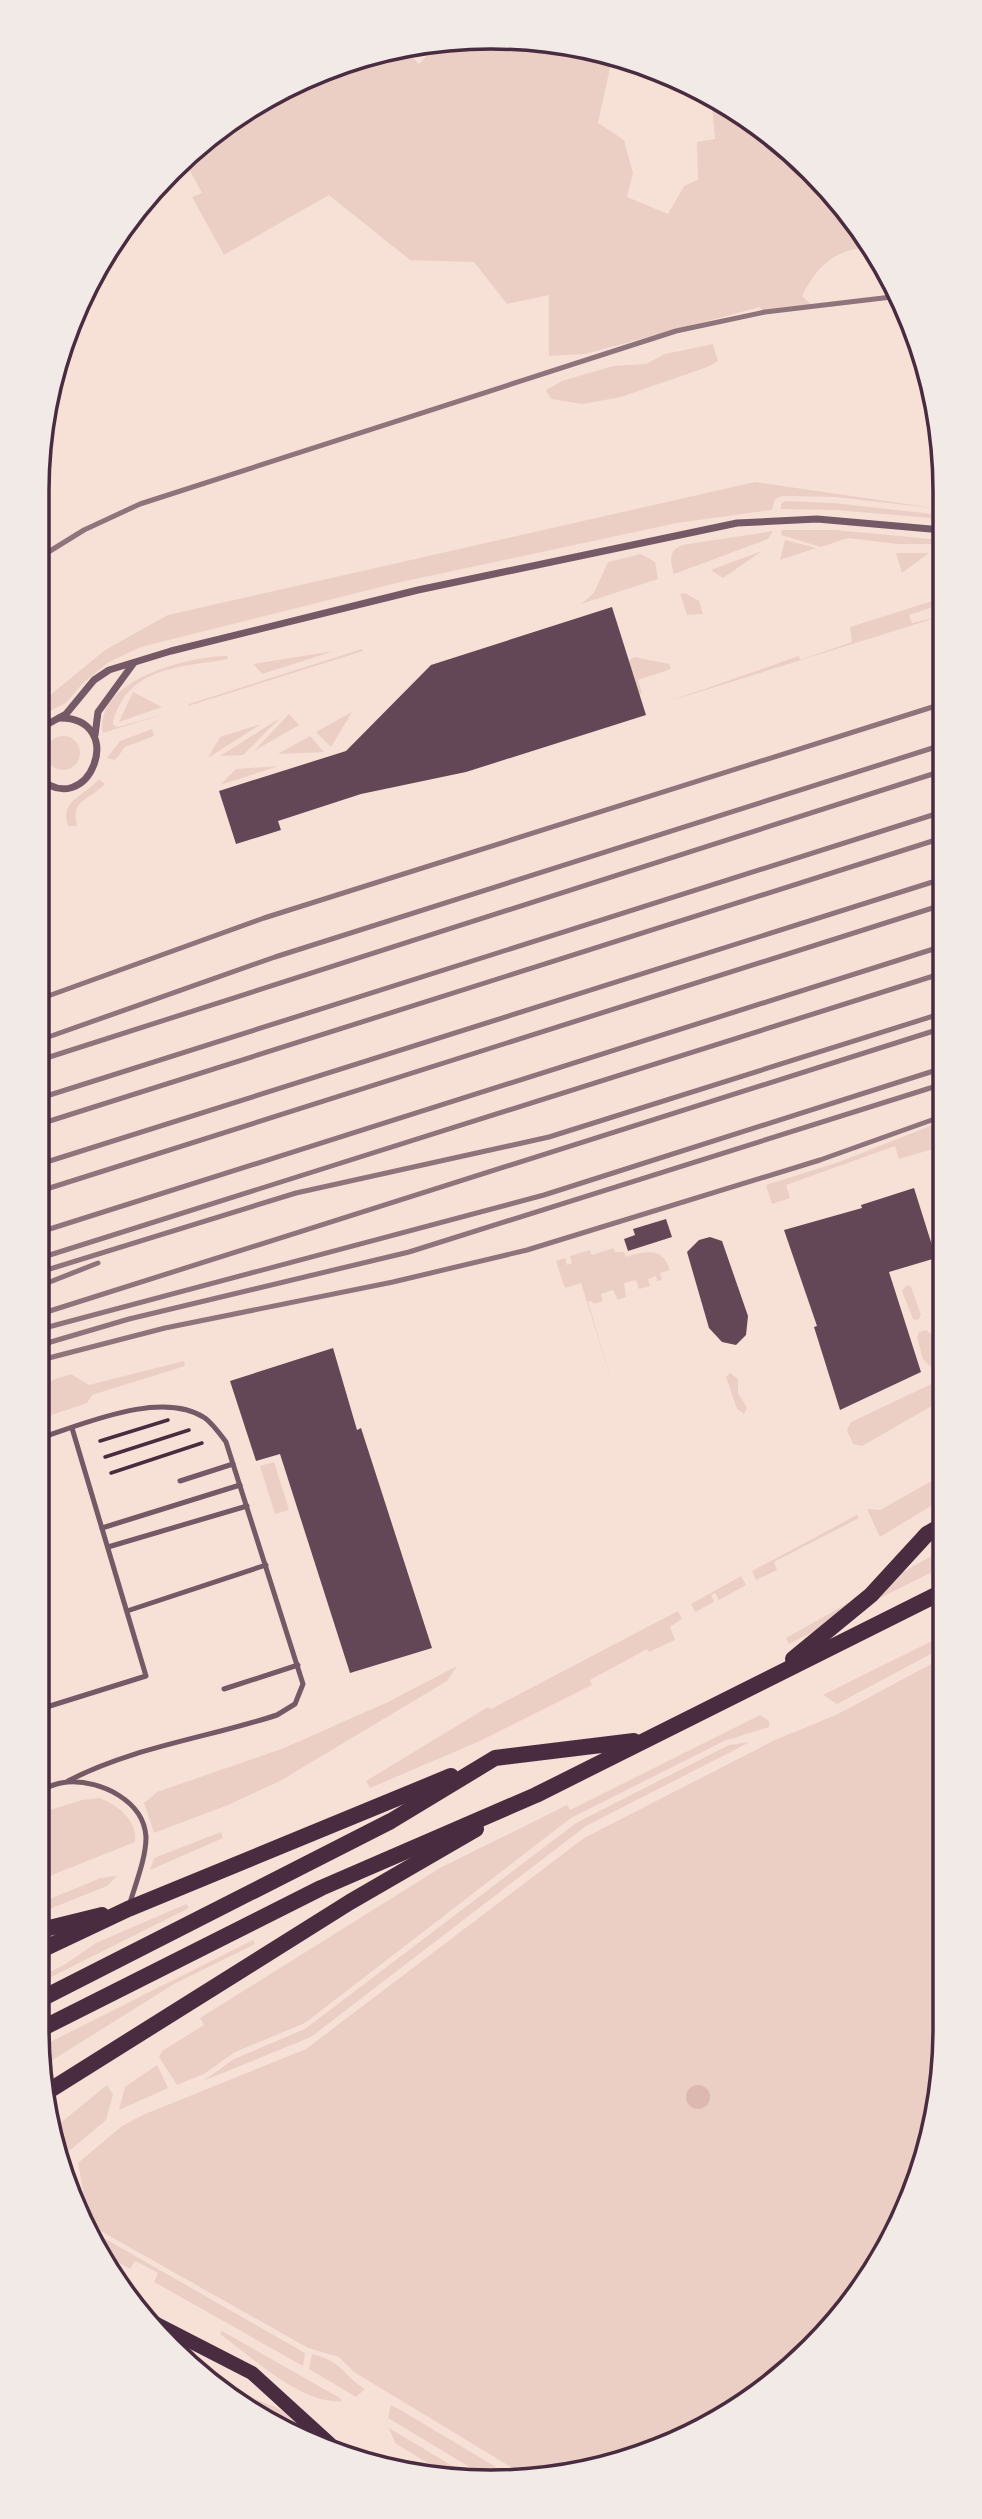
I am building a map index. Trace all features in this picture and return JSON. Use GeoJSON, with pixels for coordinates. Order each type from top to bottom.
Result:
{"type":"FeatureCollection","features":[{"type":"Feature","properties":{"kind":"main road"},"geometry":{"type":"LineString","coordinates":[[770,1678],[872,1595],[933,1531]]}},
{"type":"Feature","properties":{"kind":"main road"},"geometry":{"type":"LineString","coordinates":[[49,2025],[321,1888],[536,1795],[933,1596]]}},
{"type":"Feature","properties":{"kind":"main road"},"geometry":{"type":"LineString","coordinates":[[49,1946],[128,1909],[495,1758],[647,1740]]}},
{"type":"Feature","properties":{"kind":"main road"},"geometry":{"type":"LineString","coordinates":[[49,1996],[391,1821],[495,1758]]}},
{"type":"Feature","properties":{"kind":"main road"},"geometry":{"type":"LineString","coordinates":[[53,2089],[350,1902],[536,1795]]}},
{"type":"Feature","properties":{"kind":"main road"},"geometry":{"type":"LineString","coordinates":[[49,1928],[128,1909]]}},
{"type":"Feature","properties":{"kind":"main road"},"geometry":{"type":"LineString","coordinates":[[169,2330],[252,2373],[320,2435]]}},
{"type":"Feature","properties":{"kind":"street"},"geometry":{"type":"LineString","coordinates":[[49,723],[66,714],[102,674],[171,651],[373,600],[723,526],[817,519],[933,529]]}},
{"type":"Feature","properties":{"kind":"street"},"geometry":{"type":"LineString","coordinates":[[49,783],[59,788],[82,782],[96,763],[94,730],[98,712],[132,664]]}},
{"type":"Feature","properties":{"kind":"street"},"geometry":{"type":"LineString","coordinates":[[55,719],[79,722],[95,740]]}},
{"type":"Feature","properties":{"kind":"lane"},"geometry":{"type":"LineString","coordinates":[[49,1435],[140,1409],[181,1409],[204,1418],[217,1430],[226,1442],[247,1506],[298,1665],[302,1692],[288,1711],[237,1728],[109,1762],[68,1782],[49,1788]]}},
{"type":"Feature","properties":{"kind":"lane"},"geometry":{"type":"LineString","coordinates":[[49,1706],[146,1676],[72,1428]]}},
{"type":"Feature","properties":{"kind":"lane"},"geometry":{"type":"LineString","coordinates":[[180,1481],[233,1464]]}},
{"type":"Feature","properties":{"kind":"lane"},"geometry":{"type":"LineString","coordinates":[[102,1528],[240,1485]]}},
{"type":"Feature","properties":{"kind":"lane"},"geometry":{"type":"LineString","coordinates":[[108,1547],[247,1506]]}},
{"type":"Feature","properties":{"kind":"lane"},"geometry":{"type":"LineString","coordinates":[[127,1611],[266,1565]]}},
{"type":"Feature","properties":{"kind":"lane"},"geometry":{"type":"LineString","coordinates":[[224,1689],[298,1665]]}},
{"type":"Feature","properties":{"kind":"lane"},"geometry":{"type":"LineString","coordinates":[[68,1782],[102,1787],[122,1797],[140,1816],[144,1827],[145,1850],[128,1909]]}},
{"type":"Feature","properties":{"kind":"path"},"geometry":{"type":"LineString","coordinates":[[100,1441],[170,1419]]}},
{"type":"Feature","properties":{"kind":"path"},"geometry":{"type":"LineString","coordinates":[[105,1457],[190,1430]]}},
{"type":"Feature","properties":{"kind":"path"},"geometry":{"type":"LineString","coordinates":[[111,1473],[202,1443]]}},
{"type":"Feature","properties":{"kind":"shaded area"},"geometry":{"type":"Polygon","coordinates":[[[491,49],[549,53],[610,66],[598,123],[624,140],[633,173],[627,197],[668,214],[684,186],[698,180],[697,142],[715,139],[712,108],[760,140],[804,178],[861,249],[837,255],[814,276],[802,296],[814,307],[763,314],[760,307],[585,354],[549,356],[549,295],[507,304],[474,262],[410,260],[329,195],[224,255],[192,197],[202,193],[189,169],[245,123],[322,83],[349,72],[405,57],[411,56],[419,64],[429,54],[491,49]]]}},
{"type":"Feature","properties":{"kind":"shaded area"},"geometry":{"type":"Polygon","coordinates":[[[713,344],[718,361],[710,366],[621,397],[582,404],[551,399],[546,390],[562,381],[613,366],[646,364],[665,354],[713,344]]]}},
{"type":"Feature","properties":{"kind":"shaded area"},"geometry":{"type":"Polygon","coordinates":[[[755,482],[933,508],[835,497],[782,496],[775,499],[772,510],[677,523],[401,582],[141,647],[109,662],[83,683],[66,703],[49,711],[49,696],[105,650],[168,615],[755,482]]]}},
{"type":"Feature","properties":{"kind":"shaded area"},"geometry":{"type":"Polygon","coordinates":[[[785,501],[834,503],[933,514],[933,518],[835,510],[781,509],[781,504],[785,501]]]}},
{"type":"Feature","properties":{"kind":"shaded area"},"geometry":{"type":"Polygon","coordinates":[[[782,530],[835,530],[933,539],[933,544],[897,544],[848,538],[821,547],[781,535],[782,530]]]}},
{"type":"Feature","properties":{"kind":"shaded area"},"geometry":{"type":"Polygon","coordinates":[[[773,531],[768,539],[674,574],[671,557],[677,547],[773,531]]]}},
{"type":"Feature","properties":{"kind":"shaded area"},"geometry":{"type":"Polygon","coordinates":[[[785,540],[816,548],[780,560],[785,540]]]}},
{"type":"Feature","properties":{"kind":"shaded area"},"geometry":{"type":"Polygon","coordinates":[[[762,551],[723,578],[711,570],[762,551]]]}},
{"type":"Feature","properties":{"kind":"shaded area"},"geometry":{"type":"Polygon","coordinates":[[[896,553],[929,553],[902,573],[896,553]]]}},
{"type":"Feature","properties":{"kind":"shaded area"},"geometry":{"type":"Polygon","coordinates":[[[641,554],[655,562],[658,579],[581,604],[594,593],[608,562],[641,554]]]}},
{"type":"Feature","properties":{"kind":"shaded area"},"geometry":{"type":"Polygon","coordinates":[[[685,593],[699,601],[703,614],[687,615],[680,594],[685,593]]]}},
{"type":"Feature","properties":{"kind":"shaded area"},"geometry":{"type":"Polygon","coordinates":[[[933,601],[933,607],[909,615],[912,623],[933,619],[667,702],[799,656],[800,660],[852,642],[850,627],[933,601]]]}},
{"type":"Feature","properties":{"kind":"shaded area"},"geometry":{"type":"Polygon","coordinates":[[[362,649],[363,651],[188,706],[189,704],[362,649]]]}},
{"type":"Feature","properties":{"kind":"shaded area"},"geometry":{"type":"Polygon","coordinates":[[[334,651],[262,674],[253,664],[334,651]]]}},
{"type":"Feature","properties":{"kind":"shaded area"},"geometry":{"type":"Polygon","coordinates":[[[227,656],[228,659],[167,670],[140,682],[120,704],[113,725],[118,727],[171,712],[103,733],[104,714],[113,698],[129,685],[169,666],[191,660],[227,656]]]}},
{"type":"Feature","properties":{"kind":"shaded area"},"geometry":{"type":"Polygon","coordinates":[[[634,657],[669,664],[671,669],[638,680],[642,693],[639,694],[629,661],[634,657]]]}},
{"type":"Feature","properties":{"kind":"shaded area"},"geometry":{"type":"Polygon","coordinates":[[[133,692],[162,707],[119,722],[133,692]]]}},
{"type":"Feature","properties":{"kind":"shaded area"},"geometry":{"type":"Polygon","coordinates":[[[352,712],[331,747],[316,732],[352,712]]]}},
{"type":"Feature","properties":{"kind":"shaded area"},"geometry":{"type":"Polygon","coordinates":[[[289,714],[299,725],[254,751],[289,714]]]}},
{"type":"Feature","properties":{"kind":"shaded area"},"geometry":{"type":"Polygon","coordinates":[[[280,718],[243,755],[220,756],[280,718]]]}},
{"type":"Feature","properties":{"kind":"shaded area"},"geometry":{"type":"Polygon","coordinates":[[[261,724],[208,758],[220,737],[261,724]]]}},
{"type":"Feature","properties":{"kind":"shaded area"},"geometry":{"type":"Polygon","coordinates":[[[152,729],[154,736],[125,747],[115,760],[107,758],[120,741],[152,729]]]}},
{"type":"Feature","properties":{"kind":"shaded area"},"geometry":{"type":"Polygon","coordinates":[[[63,736],[75,741],[80,753],[75,765],[63,770],[51,765],[51,741],[63,736]]]}},
{"type":"Feature","properties":{"kind":"shaded area"},"geometry":{"type":"Polygon","coordinates":[[[310,736],[324,752],[278,754],[310,736]]]}},
{"type":"Feature","properties":{"kind":"shaded area"},"geometry":{"type":"Polygon","coordinates":[[[279,766],[220,785],[236,769],[279,766]]]}},
{"type":"Feature","properties":{"kind":"shaded area"},"geometry":{"type":"Polygon","coordinates":[[[99,779],[105,784],[79,805],[76,810],[77,826],[68,826],[66,817],[70,804],[99,779]]]}},
{"type":"Feature","properties":{"kind":"shaded area"},"geometry":{"type":"Polygon","coordinates":[[[933,1125],[933,1149],[899,1159],[895,1146],[786,1185],[790,1198],[772,1204],[766,1185],[839,1162],[933,1125]]]}},
{"type":"Feature","properties":{"kind":"shaded area"},"geometry":{"type":"Polygon","coordinates":[[[613,1248],[615,1252],[624,1252],[626,1257],[646,1252],[658,1254],[667,1262],[670,1270],[660,1273],[662,1280],[657,1281],[656,1276],[648,1279],[650,1286],[639,1289],[636,1280],[624,1283],[626,1297],[618,1300],[613,1290],[601,1294],[603,1301],[593,1304],[592,1301],[588,1302],[615,1392],[581,1283],[565,1288],[556,1261],[565,1258],[567,1265],[572,1263],[570,1256],[590,1250],[592,1255],[613,1248]]]}},
{"type":"Feature","properties":{"kind":"shaded area"},"geometry":{"type":"Polygon","coordinates":[[[907,1285],[911,1287],[921,1315],[918,1320],[913,1319],[902,1291],[907,1285]]]}},
{"type":"Feature","properties":{"kind":"shaded area"},"geometry":{"type":"Polygon","coordinates":[[[926,1330],[933,1335],[931,1367],[923,1359],[917,1338],[919,1332],[926,1330]]]}},
{"type":"Feature","properties":{"kind":"shaded area"},"geometry":{"type":"Polygon","coordinates":[[[184,1361],[185,1366],[92,1395],[87,1403],[49,1416],[49,1381],[71,1374],[89,1385],[184,1361]]]}},
{"type":"Feature","properties":{"kind":"shaded area"},"geometry":{"type":"Polygon","coordinates":[[[730,1373],[738,1379],[738,1393],[747,1408],[744,1414],[737,1409],[726,1377],[730,1373]]]}},
{"type":"Feature","properties":{"kind":"shaded area"},"geometry":{"type":"Polygon","coordinates":[[[933,1383],[933,1405],[862,1446],[853,1444],[847,1430],[851,1422],[933,1383]]]}},
{"type":"Feature","properties":{"kind":"shaded area"},"geometry":{"type":"Polygon","coordinates":[[[274,1462],[289,1510],[275,1514],[260,1466],[274,1462]]]}},
{"type":"Feature","properties":{"kind":"shaded area"},"geometry":{"type":"Polygon","coordinates":[[[933,1480],[933,1505],[880,1537],[867,1509],[880,1510],[933,1480]]]}},
{"type":"Feature","properties":{"kind":"shaded area"},"geometry":{"type":"Polygon","coordinates":[[[857,1515],[859,1518],[774,1562],[777,1570],[756,1580],[752,1571],[857,1515]]]}},
{"type":"Feature","properties":{"kind":"shaded area"},"geometry":{"type":"Polygon","coordinates":[[[933,1555],[933,1572],[789,1644],[786,1638],[933,1555]]]}},
{"type":"Feature","properties":{"kind":"shaded area"},"geometry":{"type":"Polygon","coordinates":[[[741,1576],[746,1585],[719,1600],[715,1593],[711,1595],[714,1602],[695,1612],[691,1604],[741,1576]]]}},
{"type":"Feature","properties":{"kind":"shaded area"},"geometry":{"type":"Polygon","coordinates":[[[678,1611],[682,1619],[670,1627],[675,1640],[649,1652],[647,1649],[590,1680],[592,1685],[480,1741],[370,1788],[366,1781],[488,1707],[491,1709],[678,1611]]]}},
{"type":"Feature","properties":{"kind":"shaded area"},"geometry":{"type":"Polygon","coordinates":[[[933,1640],[933,1653],[837,1704],[823,1695],[933,1640]]]}},
{"type":"Feature","properties":{"kind":"shaded area"},"geometry":{"type":"Polygon","coordinates":[[[933,1663],[933,2028],[925,2114],[910,2170],[899,2197],[859,2274],[804,2341],[737,2396],[686,2424],[633,2447],[577,2462],[514,2469],[354,2372],[339,2357],[308,2348],[98,2230],[86,2203],[78,2163],[122,2126],[145,2114],[306,2049],[584,1838],[775,1740],[838,1714],[933,1663]]]}},
{"type":"Feature","properties":{"kind":"shaded area"},"geometry":{"type":"Polygon","coordinates":[[[457,1666],[447,1681],[280,1781],[228,1805],[154,1833],[144,1803],[157,1792],[284,1748],[388,1702],[457,1666]]]}},
{"type":"Feature","properties":{"kind":"shaded area"},"geometry":{"type":"Polygon","coordinates":[[[760,1715],[769,1721],[769,1727],[724,1741],[571,1818],[305,2023],[235,2052],[204,2074],[177,2085],[159,2057],[162,2051],[204,2025],[200,2018],[440,1868],[567,1805],[570,1810],[760,1715]]]}},
{"type":"Feature","properties":{"kind":"shaded area"},"geometry":{"type":"Polygon","coordinates":[[[750,1742],[586,1826],[311,2037],[203,2081],[234,2059],[305,2029],[576,1823],[729,1745],[750,1742]]]}},
{"type":"Feature","properties":{"kind":"shaded area"},"geometry":{"type":"Polygon","coordinates":[[[99,1798],[113,1804],[130,1820],[135,1842],[49,1876],[49,1810],[82,1800],[99,1798]]]}},
{"type":"Feature","properties":{"kind":"shaded area"},"geometry":{"type":"Polygon","coordinates":[[[221,1832],[223,1838],[150,1870],[154,1858],[221,1832]]]}},
{"type":"Feature","properties":{"kind":"shaded area"},"geometry":{"type":"Polygon","coordinates":[[[117,1876],[107,1886],[49,1909],[49,1899],[101,1878],[117,1876]]]}},
{"type":"Feature","properties":{"kind":"shaded area"},"geometry":{"type":"Polygon","coordinates":[[[186,1904],[189,1908],[49,1978],[49,1972],[96,1943],[186,1904]]]}},
{"type":"Feature","properties":{"kind":"shaded area"},"geometry":{"type":"Polygon","coordinates":[[[253,1940],[255,1944],[174,1984],[50,2061],[49,2042],[253,1940]]]}},
{"type":"Feature","properties":{"kind":"shaded area"},"geometry":{"type":"Polygon","coordinates":[[[157,2065],[168,2088],[119,2110],[125,2087],[157,2065]]]}},
{"type":"Feature","properties":{"kind":"shaded area"},"geometry":{"type":"Polygon","coordinates":[[[107,2085],[113,2095],[106,2120],[69,2151],[69,2159],[59,2124],[107,2085]]]}},
{"type":"Feature","properties":{"kind":"shaded area"},"geometry":{"type":"Polygon","coordinates":[[[698,2085],[706,2089],[710,2097],[706,2105],[698,2109],[690,2105],[686,2097],[690,2089],[698,2085]]]}},
{"type":"Feature","properties":{"kind":"shaded area"},"geometry":{"type":"Polygon","coordinates":[[[102,2237],[305,2353],[303,2366],[154,2282],[158,2273],[135,2261],[130,2269],[115,2261],[102,2237]]]}},
{"type":"Feature","properties":{"kind":"shaded area"},"geometry":{"type":"Polygon","coordinates":[[[222,2331],[342,2401],[327,2400],[294,2388],[220,2334],[222,2331]]]}},
{"type":"Feature","properties":{"kind":"shaded area"},"geometry":{"type":"Polygon","coordinates":[[[312,2354],[337,2365],[365,2389],[356,2397],[309,2369],[312,2354]]]}},
{"type":"Feature","properties":{"kind":"shaded area"},"geometry":{"type":"Polygon","coordinates":[[[240,2392],[277,2408],[333,2441],[270,2411],[240,2392]]]}},
{"type":"Feature","properties":{"kind":"shaded area"},"geometry":{"type":"Polygon","coordinates":[[[391,2405],[500,2470],[473,2469],[388,2418],[391,2405]]]}},
{"type":"Feature","properties":{"kind":"shaded area"},"geometry":{"type":"Polygon","coordinates":[[[389,2428],[457,2468],[432,2466],[395,2443],[389,2428]]]}},
{"type":"Feature","properties":{"kind":"building"},"geometry":{"type":"Polygon","coordinates":[[[612,607],[646,715],[466,772],[361,794],[278,821],[281,830],[236,844],[219,791],[346,751],[431,665],[612,607]]]}},
{"type":"Feature","properties":{"kind":"building"},"geometry":{"type":"Polygon","coordinates":[[[914,1188],[933,1248],[933,1259],[889,1272],[921,1372],[840,1410],[814,1327],[817,1326],[784,1230],[862,1208],[861,1205],[914,1188]]]}},
{"type":"Feature","properties":{"kind":"building"},"geometry":{"type":"Polygon","coordinates":[[[666,1219],[672,1237],[628,1251],[624,1239],[635,1235],[633,1229],[666,1219]]]}},
{"type":"Feature","properties":{"kind":"building"},"geometry":{"type":"Polygon","coordinates":[[[710,1237],[722,1241],[748,1316],[746,1335],[736,1345],[722,1342],[709,1328],[687,1252],[699,1240],[710,1237]]]}},
{"type":"Feature","properties":{"kind":"building"},"geometry":{"type":"Polygon","coordinates":[[[333,1348],[357,1430],[361,1428],[432,1648],[350,1673],[280,1454],[256,1461],[230,1381],[333,1348]]]}},
{"type":"Feature","properties":{"kind":"railway"},"geometry":{"type":"LineString","coordinates":[[49,552],[84,530],[140,504],[676,331],[765,312],[888,297]]}},
{"type":"Feature","properties":{"kind":"railway"},"geometry":{"type":"LineString","coordinates":[[49,996],[264,918],[933,707]]}},
{"type":"Feature","properties":{"kind":"railway"},"geometry":{"type":"LineString","coordinates":[[49,1037],[275,957],[933,748]]}},
{"type":"Feature","properties":{"kind":"railway"},"geometry":{"type":"LineString","coordinates":[[49,1057],[933,774]]}},
{"type":"Feature","properties":{"kind":"railway"},"geometry":{"type":"LineString","coordinates":[[49,1095],[933,815]]}},
{"type":"Feature","properties":{"kind":"railway"},"geometry":{"type":"LineString","coordinates":[[49,1121],[933,841]]}},
{"type":"Feature","properties":{"kind":"railway"},"geometry":{"type":"LineString","coordinates":[[49,1161],[933,882]]}},
{"type":"Feature","properties":{"kind":"railway"},"geometry":{"type":"LineString","coordinates":[[49,1188],[933,908]]}},
{"type":"Feature","properties":{"kind":"railway"},"geometry":{"type":"LineString","coordinates":[[49,1229],[933,949]]}},
{"type":"Feature","properties":{"kind":"railway"},"geometry":{"type":"LineString","coordinates":[[49,1255],[933,976]]}},
{"type":"Feature","properties":{"kind":"railway"},"geometry":{"type":"LineString","coordinates":[[49,1269],[296,1193],[549,1137],[933,1016]]}},
{"type":"Feature","properties":{"kind":"railway"},"geometry":{"type":"LineString","coordinates":[[49,1311],[933,1031]]}},
{"type":"Feature","properties":{"kind":"railway"},"geometry":{"type":"LineString","coordinates":[[49,1327],[544,1195],[933,1071]]}},
{"type":"Feature","properties":{"kind":"railway"},"geometry":{"type":"LineString","coordinates":[[49,1342],[129,1319],[409,1252],[933,1087]]}},
{"type":"Feature","properties":{"kind":"railway"},"geometry":{"type":"LineString","coordinates":[[49,1358],[165,1328],[393,1282],[527,1250],[820,1160],[933,1120]]}},
{"type":"Feature","properties":{"kind":"railway"},"geometry":{"type":"LineString","coordinates":[[49,1282],[98,1263]]}}]}
